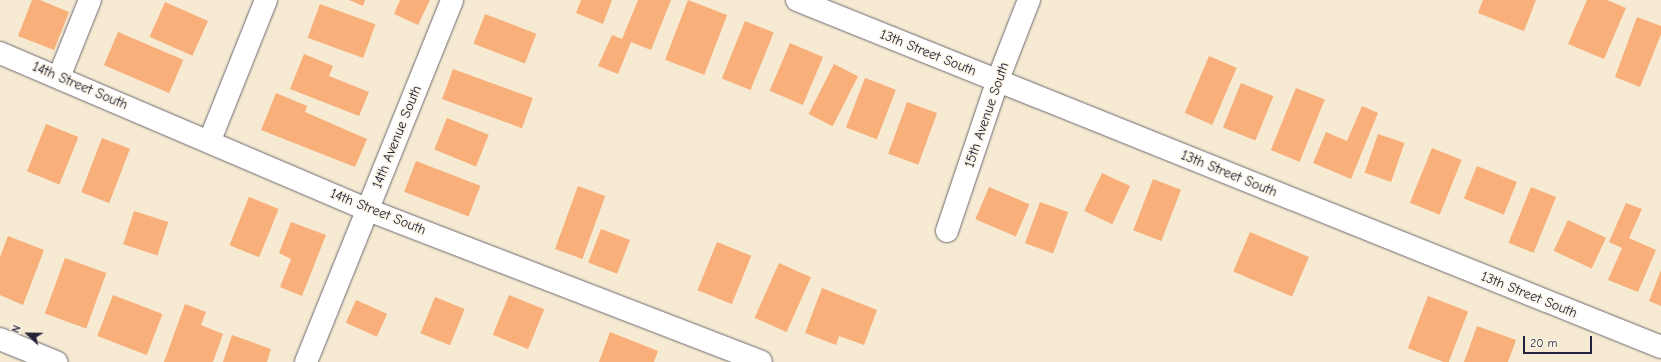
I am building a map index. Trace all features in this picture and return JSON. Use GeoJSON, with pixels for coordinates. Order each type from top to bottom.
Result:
{"type":"FeatureCollection","features":[{"type":"Feature","properties":{"kind":"street"},"geometry":{"type":"LineString","coordinates":[[59,77],[90,0]]}},
{"type":"Feature","properties":{"kind":"street"},"geometry":{"type":"LineString","coordinates":[[210,140],[266,0]]}},
{"type":"Feature","properties":{"kind":"street","name":"14th Avenue South"},"geometry":{"type":"LineString","coordinates":[[306,362],[452,0]]}},
{"type":"Feature","properties":{"kind":"street","name":"13th Street South"},"geometry":{"type":"LineString","coordinates":[[797,0],[997,82],[1661,347]]}},
{"type":"Feature","properties":{"kind":"street","name":"15th Avenue South"},"geometry":{"type":"LineString","coordinates":[[947,231],[997,82],[1029,0]]}},
{"type":"Feature","properties":{"kind":"street","name":"14th Street South"},"geometry":{"type":"LineString","coordinates":[[0,53],[210,140],[368,210],[761,362]]}},
{"type":"Feature","properties":{"kind":"street"},"geometry":{"type":"LineString","coordinates":[[0,339],[56,362]]}},
{"type":"Feature","properties":{"kind":"building"},"geometry":{"type":"Polygon","coordinates":[[[32,0],[40,0],[69,12],[54,50],[18,36],[32,0]]]}},
{"type":"Feature","properties":{"kind":"building"},"geometry":{"type":"Polygon","coordinates":[[[349,0],[365,0],[363,6],[349,0]]]}},
{"type":"Feature","properties":{"kind":"building"},"geometry":{"type":"Polygon","coordinates":[[[400,0],[430,0],[418,25],[394,14],[400,0]]]}},
{"type":"Feature","properties":{"kind":"building"},"geometry":{"type":"Polygon","coordinates":[[[581,0],[612,0],[603,24],[576,13],[581,0]]]}},
{"type":"Feature","properties":{"kind":"building"},"geometry":{"type":"Polygon","coordinates":[[[638,0],[671,0],[651,50],[631,42],[618,74],[598,66],[612,35],[622,39],[638,0]]]}},
{"type":"Feature","properties":{"kind":"building"},"geometry":{"type":"Polygon","coordinates":[[[688,0],[727,15],[704,75],[665,60],[688,0]]]}},
{"type":"Feature","properties":{"kind":"building"},"geometry":{"type":"Polygon","coordinates":[[[1483,0],[1536,0],[1524,31],[1478,13],[1483,0]]]}},
{"type":"Feature","properties":{"kind":"building"},"geometry":{"type":"Polygon","coordinates":[[[1587,0],[1607,0],[1626,8],[1604,59],[1568,44],[1587,0]]]}},
{"type":"Feature","properties":{"kind":"building"},"geometry":{"type":"Polygon","coordinates":[[[165,2],[208,21],[192,56],[150,37],[165,2]]]}},
{"type":"Feature","properties":{"kind":"building"},"geometry":{"type":"Polygon","coordinates":[[[320,4],[375,24],[363,58],[308,38],[320,4]]]}},
{"type":"Feature","properties":{"kind":"building"},"geometry":{"type":"Polygon","coordinates":[[[485,14],[536,34],[525,64],[474,44],[485,14]]]}},
{"type":"Feature","properties":{"kind":"building"},"geometry":{"type":"Polygon","coordinates":[[[1637,17],[1661,26],[1661,34],[1640,87],[1615,77],[1637,17]]]}},
{"type":"Feature","properties":{"kind":"building"},"geometry":{"type":"Polygon","coordinates":[[[745,21],[774,33],[751,90],[722,78],[745,21]]]}},
{"type":"Feature","properties":{"kind":"building"},"geometry":{"type":"Polygon","coordinates":[[[118,32],[183,60],[169,93],[104,65],[118,32]]]}},
{"type":"Feature","properties":{"kind":"building"},"geometry":{"type":"Polygon","coordinates":[[[790,43],[823,57],[803,105],[770,91],[790,43]]]}},
{"type":"Feature","properties":{"kind":"building"},"geometry":{"type":"Polygon","coordinates":[[[304,54],[333,66],[329,76],[369,92],[359,116],[290,89],[304,54]]]}},
{"type":"Feature","properties":{"kind":"building"},"geometry":{"type":"Polygon","coordinates":[[[1209,56],[1237,68],[1212,125],[1185,113],[1209,56]]]}},
{"type":"Feature","properties":{"kind":"building"},"geometry":{"type":"Polygon","coordinates":[[[834,64],[858,76],[833,126],[809,114],[834,64]]]}},
{"type":"Feature","properties":{"kind":"building"},"geometry":{"type":"Polygon","coordinates":[[[453,69],[533,98],[522,128],[442,99],[453,69]]]}},
{"type":"Feature","properties":{"kind":"building"},"geometry":{"type":"Polygon","coordinates":[[[865,78],[896,90],[877,139],[846,127],[865,78]]]}},
{"type":"Feature","properties":{"kind":"building"},"geometry":{"type":"Polygon","coordinates":[[[1241,83],[1273,96],[1255,141],[1223,128],[1241,83]]]}},
{"type":"Feature","properties":{"kind":"building"},"geometry":{"type":"Polygon","coordinates":[[[1296,88],[1325,100],[1300,162],[1271,150],[1296,88]]]}},
{"type":"Feature","properties":{"kind":"building"},"geometry":{"type":"Polygon","coordinates":[[[276,93],[307,106],[305,112],[367,139],[355,167],[261,130],[276,93]]]}},
{"type":"Feature","properties":{"kind":"building"},"geometry":{"type":"Polygon","coordinates":[[[907,102],[937,113],[918,165],[888,154],[907,102]]]}},
{"type":"Feature","properties":{"kind":"building"},"geometry":{"type":"Polygon","coordinates":[[[1362,106],[1378,113],[1351,179],[1313,163],[1326,132],[1347,141],[1362,106]]]}},
{"type":"Feature","properties":{"kind":"building"},"geometry":{"type":"Polygon","coordinates":[[[447,118],[489,135],[476,166],[434,150],[447,118]]]}},
{"type":"Feature","properties":{"kind":"building"},"geometry":{"type":"Polygon","coordinates":[[[46,124],[78,137],[59,184],[27,171],[46,124]]]}},
{"type":"Feature","properties":{"kind":"building"},"geometry":{"type":"Polygon","coordinates":[[[1378,134],[1404,143],[1391,182],[1365,173],[1378,134]]]}},
{"type":"Feature","properties":{"kind":"building"},"geometry":{"type":"Polygon","coordinates":[[[102,138],[130,149],[109,203],[81,192],[102,138]]]}},
{"type":"Feature","properties":{"kind":"building"},"geometry":{"type":"Polygon","coordinates":[[[1432,148],[1462,160],[1440,215],[1410,203],[1432,148]]]}},
{"type":"Feature","properties":{"kind":"building"},"geometry":{"type":"Polygon","coordinates":[[[416,161],[480,186],[469,217],[404,192],[416,161]]]}},
{"type":"Feature","properties":{"kind":"building"},"geometry":{"type":"Polygon","coordinates":[[[1477,166],[1517,182],[1504,215],[1464,198],[1477,166]]]}},
{"type":"Feature","properties":{"kind":"building"},"geometry":{"type":"Polygon","coordinates":[[[1102,173],[1130,186],[1112,224],[1084,211],[1102,173]]]}},
{"type":"Feature","properties":{"kind":"building"},"geometry":{"type":"Polygon","coordinates":[[[1153,179],[1181,190],[1161,241],[1133,230],[1153,179]]]}},
{"type":"Feature","properties":{"kind":"building"},"geometry":{"type":"Polygon","coordinates":[[[578,186],[605,196],[582,259],[555,249],[578,186]]]}},
{"type":"Feature","properties":{"kind":"building"},"geometry":{"type":"Polygon","coordinates":[[[989,187],[1030,204],[1016,236],[975,219],[989,187]]]}},
{"type":"Feature","properties":{"kind":"building"},"geometry":{"type":"Polygon","coordinates":[[[1531,187],[1556,197],[1534,253],[1509,243],[1531,187]]]}},
{"type":"Feature","properties":{"kind":"building"},"geometry":{"type":"Polygon","coordinates":[[[249,197],[279,209],[259,257],[230,245],[249,197]]]}},
{"type":"Feature","properties":{"kind":"building"},"geometry":{"type":"Polygon","coordinates":[[[1040,202],[1068,212],[1053,254],[1025,243],[1040,202]]]}},
{"type":"Feature","properties":{"kind":"building"},"geometry":{"type":"Polygon","coordinates":[[[1626,203],[1642,209],[1629,238],[1656,250],[1638,292],[1608,280],[1622,248],[1609,242],[1626,203]]]}},
{"type":"Feature","properties":{"kind":"building"},"geometry":{"type":"Polygon","coordinates":[[[134,211],[168,222],[157,255],[123,244],[134,211]]]}},
{"type":"Feature","properties":{"kind":"building"},"geometry":{"type":"Polygon","coordinates":[[[1568,220],[1606,238],[1592,269],[1554,251],[1568,220]]]}},
{"type":"Feature","properties":{"kind":"building"},"geometry":{"type":"Polygon","coordinates":[[[291,222],[326,235],[302,296],[280,287],[291,259],[279,253],[291,222]]]}},
{"type":"Feature","properties":{"kind":"building"},"geometry":{"type":"Polygon","coordinates":[[[601,229],[630,240],[617,274],[588,263],[601,229]]]}},
{"type":"Feature","properties":{"kind":"building"},"geometry":{"type":"Polygon","coordinates":[[[1250,232],[1309,257],[1292,297],[1233,272],[1250,232]]]}},
{"type":"Feature","properties":{"kind":"building"},"geometry":{"type":"Polygon","coordinates":[[[8,236],[44,250],[23,305],[0,295],[0,257],[8,236]]]}},
{"type":"Feature","properties":{"kind":"building"},"geometry":{"type":"Polygon","coordinates":[[[717,242],[751,256],[732,304],[698,290],[717,242]]]}},
{"type":"Feature","properties":{"kind":"building"},"geometry":{"type":"Polygon","coordinates":[[[65,258],[106,273],[86,328],[45,313],[65,258]]]}},
{"type":"Feature","properties":{"kind":"building"},"geometry":{"type":"Polygon","coordinates":[[[779,263],[811,277],[787,332],[755,318],[779,263]]]}},
{"type":"Feature","properties":{"kind":"building"},"geometry":{"type":"Polygon","coordinates":[[[1661,270],[1661,306],[1649,301],[1661,270]]]}},
{"type":"Feature","properties":{"kind":"building"},"geometry":{"type":"Polygon","coordinates":[[[822,288],[877,310],[864,345],[839,336],[836,345],[805,333],[822,288]]]}},
{"type":"Feature","properties":{"kind":"building"},"geometry":{"type":"Polygon","coordinates":[[[113,295],[162,314],[147,355],[97,336],[113,295]]]}},
{"type":"Feature","properties":{"kind":"building"},"geometry":{"type":"Polygon","coordinates":[[[509,295],[544,309],[528,349],[493,335],[509,295]]]}},
{"type":"Feature","properties":{"kind":"building"},"geometry":{"type":"Polygon","coordinates":[[[1428,296],[1468,311],[1449,362],[1444,362],[1408,348],[1428,296]]]}},
{"type":"Feature","properties":{"kind":"building"},"geometry":{"type":"Polygon","coordinates":[[[435,297],[465,309],[450,345],[420,333],[435,297]]]}},
{"type":"Feature","properties":{"kind":"building"},"geometry":{"type":"Polygon","coordinates":[[[356,300],[387,314],[377,337],[346,323],[356,300]]]}},
{"type":"Feature","properties":{"kind":"building"},"geometry":{"type":"Polygon","coordinates":[[[185,304],[206,312],[201,325],[223,334],[213,362],[164,362],[185,304]]]}},
{"type":"Feature","properties":{"kind":"building"},"geometry":{"type":"Polygon","coordinates":[[[1477,326],[1516,340],[1508,362],[1464,362],[1477,326]]]}},
{"type":"Feature","properties":{"kind":"building"},"geometry":{"type":"Polygon","coordinates":[[[610,332],[658,351],[654,362],[599,362],[610,332]]]}},
{"type":"Feature","properties":{"kind":"building"},"geometry":{"type":"Polygon","coordinates":[[[232,335],[271,349],[267,362],[223,362],[232,335]]]}}]}
